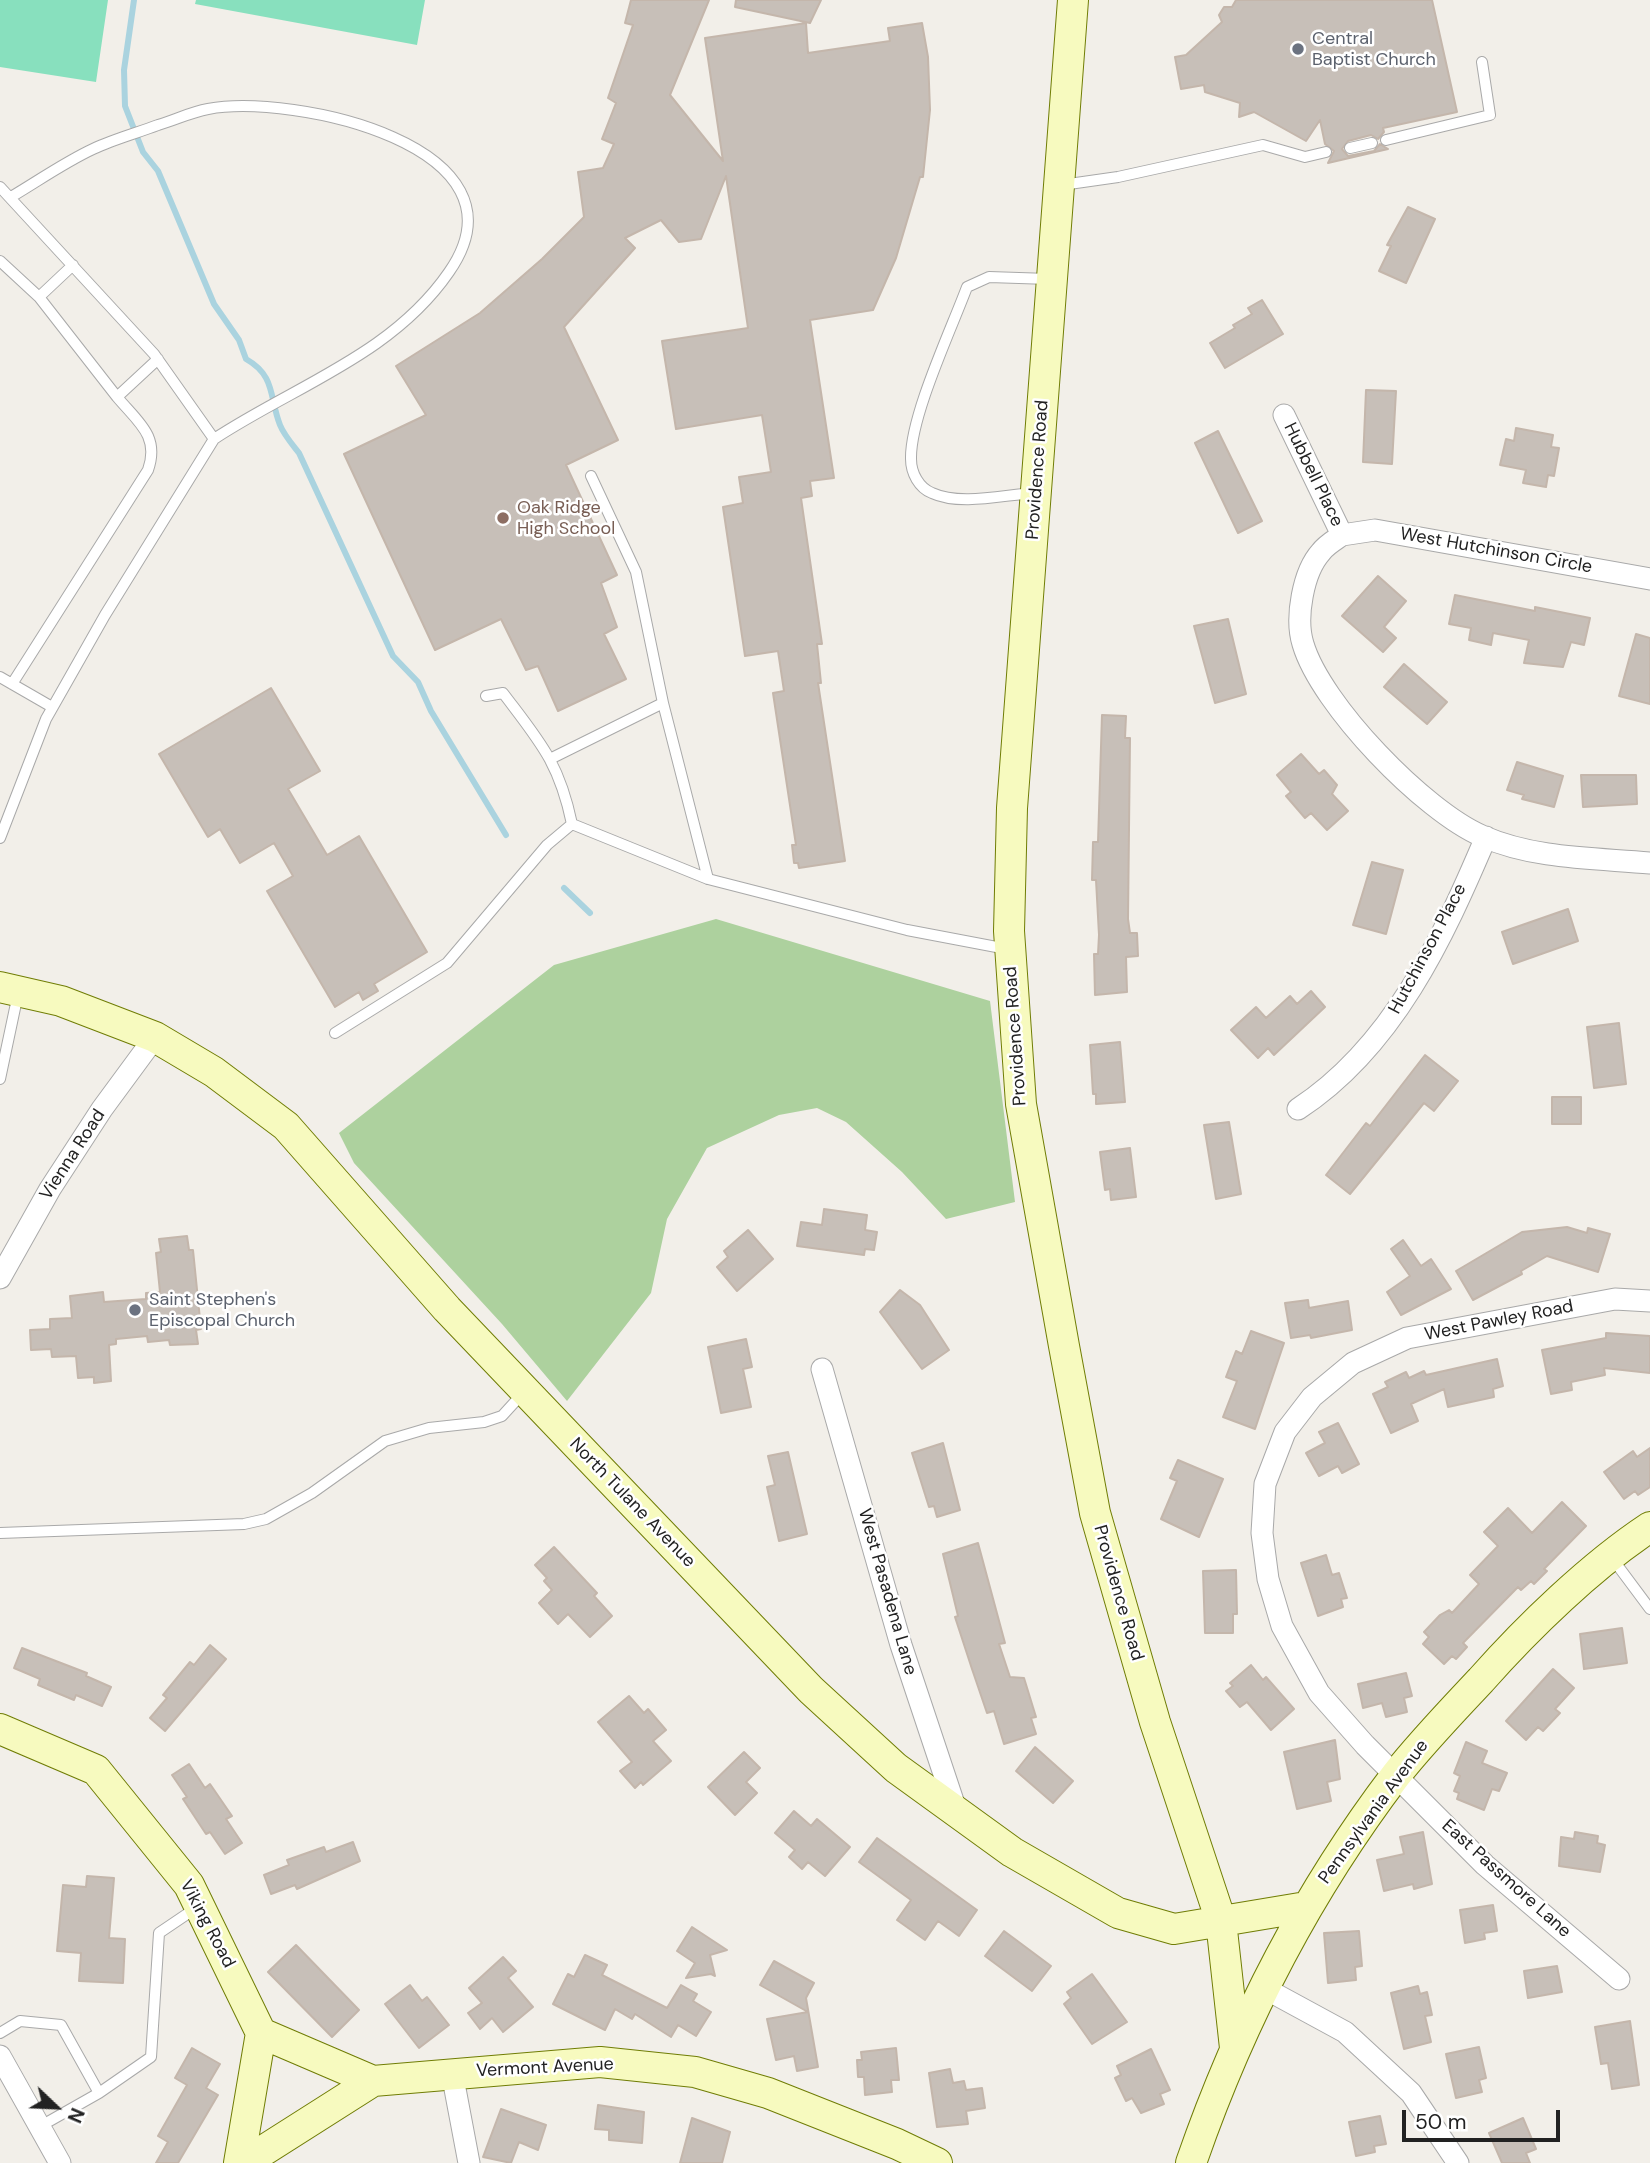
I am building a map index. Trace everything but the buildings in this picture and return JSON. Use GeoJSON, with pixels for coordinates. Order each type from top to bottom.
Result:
{"type":"FeatureCollection","features":[{"type":"Feature","properties":{"kind":"street","name":"Providence Road"},"geometry":{"type":"LineString","coordinates":[[1073,0],[1012,808],[1010,949],[1021,1104],[1096,1513],[1154,1722],[1221,1921],[1235,2048]]}},
{"type":"Feature","properties":{"kind":"street","name":"Hubbell Place"},"geometry":{"type":"LineString","coordinates":[[1284,415],[1342,535]]}},
{"type":"Feature","properties":{"kind":"street","name":"West Hutchinson Circle"},"geometry":{"type":"LineString","coordinates":[[1342,535],[1376,530],[1650,579]]}},
{"type":"Feature","properties":{"kind":"street"},"geometry":{"type":"LineString","coordinates":[[1342,535],[1320,552],[1307,577],[1301,617],[1303,643],[1324,690],[1357,729],[1428,800],[1461,825],[1486,837],[1523,851],[1650,863]]}},
{"type":"Feature","properties":{"kind":"street","name":"Hutchinson Place"},"geometry":{"type":"LineString","coordinates":[[1298,1109],[1350,1069],[1384,1031],[1424,966],[1486,837]]}},
{"type":"Feature","properties":{"kind":"street","name":"North Tulane Avenue"},"geometry":{"type":"LineString","coordinates":[[9,990],[61,1001],[155,1037],[214,1072],[286,1126],[447,1308],[811,1690],[896,1768],[1012,1852],[1118,1913],[1174,1929],[1306,1906]]}},
{"type":"Feature","properties":{"kind":"street","name":"Vienna Road"},"geometry":{"type":"LineString","coordinates":[[0,1278],[72,1155],[155,1037]]}},
{"type":"Feature","properties":{"kind":"street","name":"West Pawley Road"},"geometry":{"type":"LineString","coordinates":[[1396,1776],[1319,1693],[1288,1642],[1268,1579],[1262,1533],[1265,1484],[1285,1433],[1312,1397],[1353,1363],[1407,1338],[1615,1299],[1650,1301]]}},
{"type":"Feature","properties":{"kind":"street","name":"West Pasadena Lane"},"geometry":{"type":"LineString","coordinates":[[822,1369],[901,1645],[957,1813]]}},
{"type":"Feature","properties":{"kind":"street","name":"Pennsylvania Avenue"},"geometry":{"type":"LineString","coordinates":[[1191,2163],[1235,2048],[1306,1906],[1396,1776],[1508,1649],[1569,1592],[1650,1527]]}},
{"type":"Feature","properties":{"kind":"street","name":"Viking Road"},"geometry":{"type":"LineString","coordinates":[[0,1729],[96,1770],[190,1885],[261,2032]]}},
{"type":"Feature","properties":{"kind":"street","name":"East Passmore Lane"},"geometry":{"type":"LineString","coordinates":[[1396,1776],[1485,1865],[1619,1979]]}},
{"type":"Feature","properties":{"kind":"street"},"geometry":{"type":"LineString","coordinates":[[1264,1988],[1345,2032],[1411,2093],[1458,2163]]}},
{"type":"Feature","properties":{"kind":"street"},"geometry":{"type":"LineString","coordinates":[[241,2163],[261,2032],[373,2081]]}},
{"type":"Feature","properties":{"kind":"street"},"geometry":{"type":"LineString","coordinates":[[0,2056],[60,2163]]}},
{"type":"Feature","properties":{"kind":"street","name":"Vermont Avenue"},"geometry":{"type":"LineString","coordinates":[[241,2163],[373,2081],[600,2062],[695,2072],[791,2100],[937,2163]]}},
{"type":"Feature","properties":{"kind":"street"},"geometry":{"type":"LineString","coordinates":[[452,2073],[469,2163]]}},
{"type":"Feature","properties":{"kind":"lane"},"geometry":{"type":"LineString","coordinates":[[1386,140],[1490,115],[1482,61]]}},
{"type":"Feature","properties":{"kind":"lane"},"geometry":{"type":"LineString","coordinates":[[0,838],[52,707],[105,615],[215,439],[251,415],[292,395],[372,348],[408,317],[449,273],[462,250],[468,228],[464,194],[450,175],[399,140],[356,123],[304,110],[260,105],[210,108],[119,139],[94,149],[11,197]]}},
{"type":"Feature","properties":{"kind":"lane"},"geometry":{"type":"LineString","coordinates":[[1350,148],[1372,143]]}},
{"type":"Feature","properties":{"kind":"lane"},"geometry":{"type":"LineString","coordinates":[[1059,185],[1118,177],[1263,145],[1305,156],[1326,152]]}},
{"type":"Feature","properties":{"kind":"lane"},"geometry":{"type":"LineString","coordinates":[[0,187],[158,359],[215,439]]}},
{"type":"Feature","properties":{"kind":"lane"},"geometry":{"type":"LineString","coordinates":[[0,261],[39,297],[150,438],[154,451],[148,470],[12,684]]}},
{"type":"Feature","properties":{"kind":"lane"},"geometry":{"type":"LineString","coordinates":[[39,297],[73,265]]}},
{"type":"Feature","properties":{"kind":"lane"},"geometry":{"type":"LineString","coordinates":[[1036,493],[960,498],[932,493],[917,481],[911,461],[914,431],[967,287],[989,277],[1051,279]]}},
{"type":"Feature","properties":{"kind":"lane"},"geometry":{"type":"LineString","coordinates":[[117,397],[158,359]]}},
{"type":"Feature","properties":{"kind":"lane"},"geometry":{"type":"LineString","coordinates":[[591,476],[636,572],[663,703],[708,878]]}},
{"type":"Feature","properties":{"kind":"lane"},"geometry":{"type":"LineString","coordinates":[[0,677],[52,707]]}},
{"type":"Feature","properties":{"kind":"lane"},"geometry":{"type":"LineString","coordinates":[[486,695],[503,693],[552,758],[565,792],[572,824]]}},
{"type":"Feature","properties":{"kind":"lane"},"geometry":{"type":"LineString","coordinates":[[552,758],[663,703]]}},
{"type":"Feature","properties":{"kind":"lane"},"geometry":{"type":"LineString","coordinates":[[572,824],[708,878],[907,930],[1010,949]]}},
{"type":"Feature","properties":{"kind":"lane"},"geometry":{"type":"LineString","coordinates":[[335,1033],[447,963],[547,845],[572,824]]}},
{"type":"Feature","properties":{"kind":"lane"},"geometry":{"type":"LineString","coordinates":[[0,1079],[9,990]]}},
{"type":"Feature","properties":{"kind":"lane"},"geometry":{"type":"LineString","coordinates":[[0,1533],[244,1524],[266,1519],[312,1493],[385,1441],[429,1428],[484,1422],[502,1416],[525,1391]]}},
{"type":"Feature","properties":{"kind":"lane"},"geometry":{"type":"LineString","coordinates":[[1612,1558],[1650,1609]]}},
{"type":"Feature","properties":{"kind":"lane"},"geometry":{"type":"LineString","coordinates":[[39,2127],[99,2093],[151,2057],[159,1933],[199,1905]]}},
{"type":"Feature","properties":{"kind":"lane"},"geometry":{"type":"LineString","coordinates":[[0,2034],[20,2021],[61,2025],[99,2093]]}},
{"type":"Feature","properties":{"kind":"green space"},"geometry":{"type":"Polygon","coordinates":[[[0,0],[108,0],[96,82],[0,67],[0,0]]]}},
{"type":"Feature","properties":{"kind":"green space"},"geometry":{"type":"Polygon","coordinates":[[[196,0],[425,0],[417,45],[195,4],[196,0]]]}},
{"type":"Feature","properties":{"kind":"green space"},"geometry":{"type":"Polygon","coordinates":[[[716,919],[990,1001],[1015,1202],[946,1219],[902,1172],[846,1122],[817,1108],[779,1115],[707,1148],[667,1219],[651,1293],[567,1401],[502,1324],[354,1163],[339,1133],[554,965],[716,919]]]}},
{"type":"Feature","properties":{"kind":"waterway"},"geometry":{"type":"LineString","coordinates":[[134,0],[124,70],[125,106],[143,152],[158,171],[214,304],[239,340],[246,359],[256,366],[267,380],[282,429],[299,453],[393,656],[418,682],[431,711],[506,835]]}},
{"type":"Feature","properties":{"kind":"waterway"},"geometry":{"type":"LineString","coordinates":[[564,888],[590,913]]}},
{"type":"Feature","properties":{"kind":"place","name":"Central Baptist Church"},"geometry":{"type":"Point","coordinates":[1298,49]}},
{"type":"Feature","properties":{"kind":"place","name":"Oak Ridge High School"},"geometry":{"type":"Point","coordinates":[503,518]}},
{"type":"Feature","properties":{"kind":"place","name":"Saint Stephen's Episcopal Church"},"geometry":{"type":"Point","coordinates":[135,1310]}}]}
